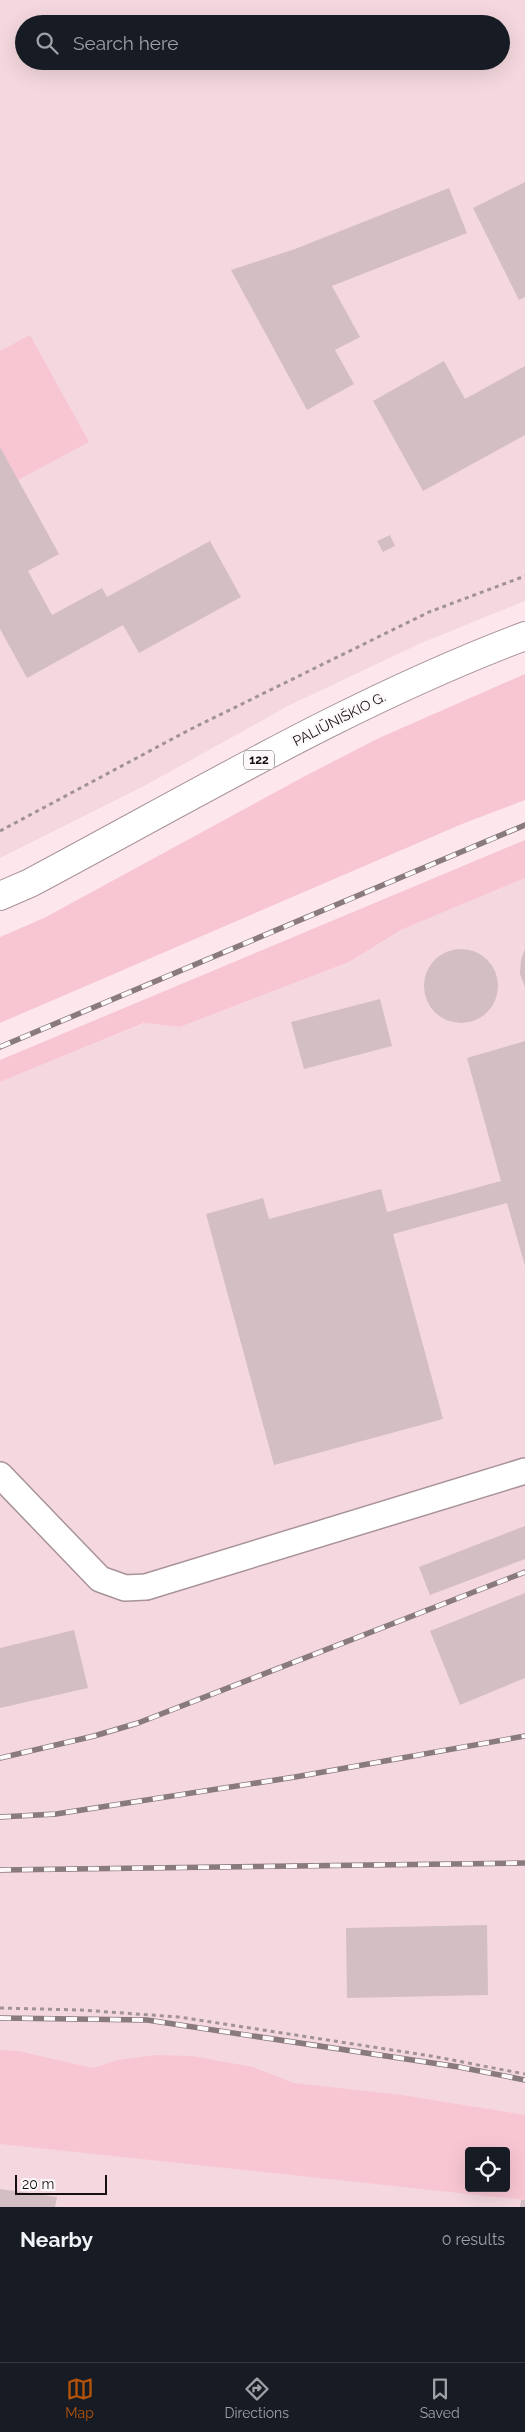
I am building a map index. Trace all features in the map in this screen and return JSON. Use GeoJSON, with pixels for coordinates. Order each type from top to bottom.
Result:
{"type":"FeatureCollection","features":[{"type":"Feature","properties":{"kind":"main road","name":"PALIŪNIŠKIO G."},"geometry":{"type":"LineString","coordinates":[[0,896],[38,879],[353,711],[422,678],[525,636]]}},
{"type":"Feature","properties":{"kind":"street"},"geometry":{"type":"LineString","coordinates":[[0,1475],[100,1580],[125,1588],[146,1587],[525,1471]]}},
{"type":"Feature","properties":{"kind":"path"},"geometry":{"type":"LineString","coordinates":[[0,831],[190,730],[429,612],[525,576]]}},
{"type":"Feature","properties":{"kind":"path"},"geometry":{"type":"LineString","coordinates":[[0,2008],[81,2010],[179,2017],[421,2055],[525,2074]]}},
{"type":"Feature","properties":{"kind":"shaded area"},"geometry":{"type":"Polygon","coordinates":[[[0,0],[525,0],[525,601],[419,644],[290,705],[146,785],[0,858],[0,0]]]}},
{"type":"Feature","properties":{"kind":"shaded area"},"geometry":{"type":"Polygon","coordinates":[[[30,335],[89,442],[18,480],[0,447],[0,351],[30,335]]]}},
{"type":"Feature","properties":{"kind":"shaded area"},"geometry":{"type":"Polygon","coordinates":[[[525,674],[525,800],[462,824],[0,1023],[0,937],[44,918],[379,738],[525,674]]]}},
{"type":"Feature","properties":{"kind":"shaded area"},"geometry":{"type":"Polygon","coordinates":[[[525,840],[525,878],[401,930],[349,962],[180,1027],[144,1023],[0,1082],[0,1060],[525,840]]]}},
{"type":"Feature","properties":{"kind":"shaded area"},"geometry":{"type":"Polygon","coordinates":[[[525,878],[525,2207],[0,2207],[0,1082],[145,1023],[180,1027],[349,962],[401,930],[525,878]]]}},
{"type":"Feature","properties":{"kind":"shaded area"},"geometry":{"type":"Polygon","coordinates":[[[0,2050],[18,2051],[93,2068],[118,2060],[156,2055],[192,2056],[253,2067],[294,2083],[402,2095],[525,2115],[525,2200],[0,2144],[0,2050]]]}},
{"type":"Feature","properties":{"kind":"building"},"geometry":{"type":"Polygon","coordinates":[[[525,182],[525,297],[519,300],[473,208],[525,182]]]}},
{"type":"Feature","properties":{"kind":"building"},"geometry":{"type":"Polygon","coordinates":[[[449,188],[467,233],[332,286],[360,337],[335,350],[354,384],[307,410],[231,270],[295,249],[449,188]]]}},
{"type":"Feature","properties":{"kind":"building"},"geometry":{"type":"Polygon","coordinates":[[[444,361],[465,399],[525,366],[525,435],[423,491],[373,401],[444,361]]]}},
{"type":"Feature","properties":{"kind":"building"},"geometry":{"type":"Polygon","coordinates":[[[0,447],[59,554],[28,571],[52,615],[102,588],[107,597],[210,541],[241,597],[139,653],[123,625],[27,678],[0,629],[0,447]]]}},
{"type":"Feature","properties":{"kind":"building"},"geometry":{"type":"Polygon","coordinates":[[[390,535],[395,546],[383,552],[377,541],[390,535]]]}},
{"type":"Feature","properties":{"kind":"building"},"geometry":{"type":"Polygon","coordinates":[[[461,949],[475,952],[487,960],[495,972],[498,986],[495,1000],[487,1012],[475,1020],[461,1023],[447,1020],[435,1012],[427,1000],[424,986],[427,972],[435,960],[447,952],[461,949]]]}},
{"type":"Feature","properties":{"kind":"building"},"geometry":{"type":"Polygon","coordinates":[[[525,949],[525,987],[520,974],[521,960],[525,949]]]}},
{"type":"Feature","properties":{"kind":"building"},"geometry":{"type":"Polygon","coordinates":[[[380,999],[392,1046],[304,1069],[291,1022],[380,999]]]}},
{"type":"Feature","properties":{"kind":"building"},"geometry":{"type":"Polygon","coordinates":[[[525,1041],[525,1266],[507,1203],[393,1234],[443,1419],[274,1465],[206,1214],[263,1198],[269,1219],[381,1189],[387,1212],[501,1181],[467,1058],[525,1041]]]}},
{"type":"Feature","properties":{"kind":"building"},"geometry":{"type":"Polygon","coordinates":[[[525,1526],[525,1559],[430,1595],[419,1567],[525,1526]]]}},
{"type":"Feature","properties":{"kind":"building"},"geometry":{"type":"Polygon","coordinates":[[[525,1593],[525,1678],[460,1705],[430,1631],[525,1593]]]}},
{"type":"Feature","properties":{"kind":"building"},"geometry":{"type":"Polygon","coordinates":[[[74,1630],[88,1688],[0,1708],[0,1648],[74,1630]]]}},
{"type":"Feature","properties":{"kind":"building"},"geometry":{"type":"Polygon","coordinates":[[[487,1925],[488,1995],[347,1998],[346,1928],[487,1925]]]}},
{"type":"Feature","properties":{"kind":"building"},"geometry":{"type":"Polygon","coordinates":[[[0,2189],[57,2197],[55,2207],[0,2207],[0,2189]]]}},
{"type":"Feature","properties":{"kind":"building"},"geometry":{"type":"Polygon","coordinates":[[[521,2200],[525,2200],[525,2207],[520,2207],[521,2200]]]}},
{"type":"Feature","properties":{"kind":"railway"},"geometry":{"type":"LineString","coordinates":[[0,1047],[525,825]]}},
{"type":"Feature","properties":{"kind":"railway"},"geometry":{"type":"LineString","coordinates":[[0,1758],[94,1736],[138,1723],[525,1572]]}},
{"type":"Feature","properties":{"kind":"railway"},"geometry":{"type":"LineString","coordinates":[[0,1817],[56,1814],[295,1777],[525,1736]]}},
{"type":"Feature","properties":{"kind":"railway"},"geometry":{"type":"LineString","coordinates":[[0,1870],[525,1863]]}},
{"type":"Feature","properties":{"kind":"railway"},"geometry":{"type":"LineString","coordinates":[[0,2018],[147,2020],[459,2067],[525,2080]]}}]}
